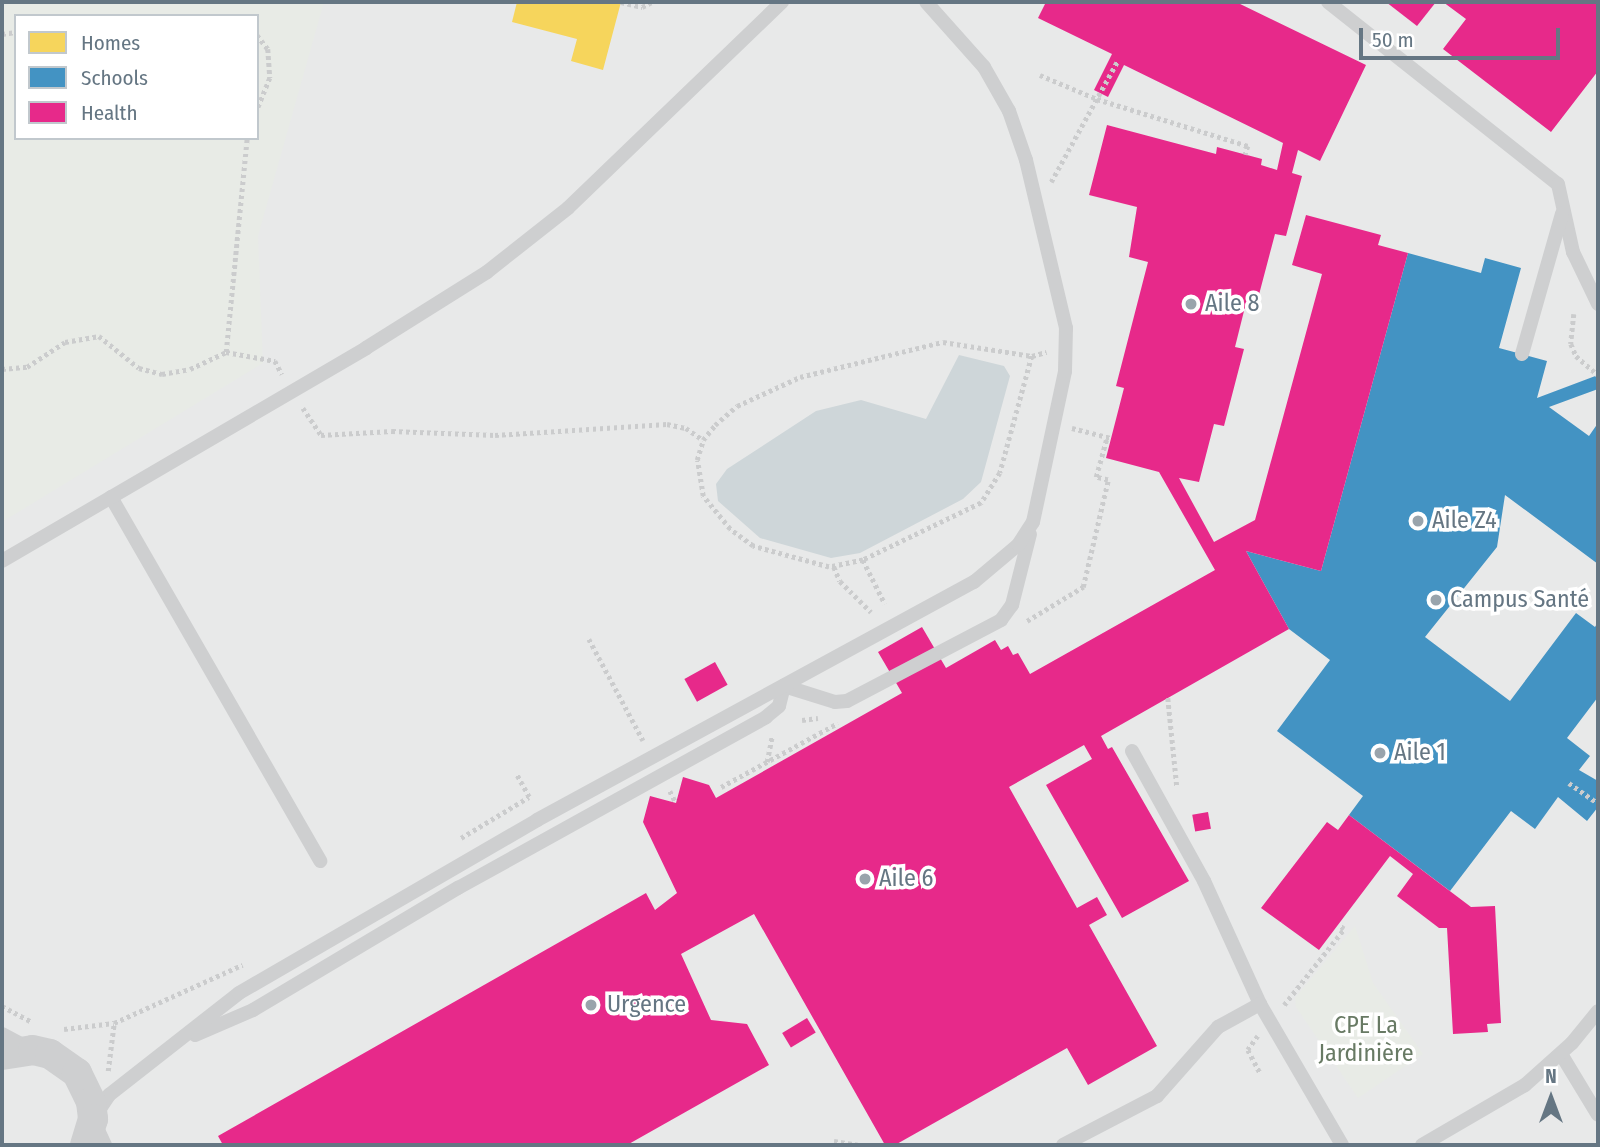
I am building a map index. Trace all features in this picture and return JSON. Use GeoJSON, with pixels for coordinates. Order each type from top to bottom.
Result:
{"type":"FeatureCollection","features":[{"type":"Feature","properties":{"kind":"street"},"geometry":{"type":"LineString","coordinates":[[2,1055],[36,1037],[77,1073],[89,1094],[95,1136]]}},
{"type":"Feature","properties":{"kind":"lane"},"geometry":{"type":"LineString","coordinates":[[2,561],[444,300],[527,241],[568,208],[782,2]]}},
{"type":"Feature","properties":{"kind":"lane"},"geometry":{"type":"LineString","coordinates":[[784,686],[835,702],[847,701],[1001,620],[1012,605],[1054,424],[1066,348],[1061,303],[1019,135],[998,89],[968,47],[926,2]]}},
{"type":"Feature","properties":{"kind":"lane"},"geometry":{"type":"LineString","coordinates":[[1328,2],[1559,184],[1563,214],[1573,252],[1598,304]]}},
{"type":"Feature","properties":{"kind":"lane"},"geometry":{"type":"LineString","coordinates":[[1522,354],[1563,214]]}},
{"type":"Feature","properties":{"kind":"lane"},"geometry":{"type":"LineString","coordinates":[[111,497],[320,861]]}},
{"type":"Feature","properties":{"kind":"lane"},"geometry":{"type":"LineString","coordinates":[[95,1136],[109,1095],[140,1067],[181,1040],[239,993],[537,820],[653,760],[974,582],[1000,564],[1033,522]]}},
{"type":"Feature","properties":{"kind":"lane"},"geometry":{"type":"LineString","coordinates":[[181,1040],[254,1010],[458,888],[766,717],[779,706],[784,686]]}},
{"type":"Feature","properties":{"kind":"lane"},"geometry":{"type":"LineString","coordinates":[[1132,751],[1175,829],[1260,1004],[1342,1145]]}},
{"type":"Feature","properties":{"kind":"lane"},"geometry":{"type":"LineString","coordinates":[[1063,1145],[1157,1096],[1218,1027],[1260,1004]]}},
{"type":"Feature","properties":{"kind":"lane"},"geometry":{"type":"LineString","coordinates":[[1422,1145],[1507,1098],[1561,1054],[1598,1012]]}},
{"type":"Feature","properties":{"kind":"lane"},"geometry":{"type":"LineString","coordinates":[[2,1034],[36,1037]]}},
{"type":"Feature","properties":{"kind":"lane"},"geometry":{"type":"LineString","coordinates":[[1561,1054],[1598,1115]]}},
{"type":"Feature","properties":{"kind":"path"},"geometry":{"type":"LineString","coordinates":[[621,2],[642,7],[652,2]]}},
{"type":"Feature","properties":{"kind":"path"},"geometry":{"type":"LineString","coordinates":[[259,38],[268,49],[270,78],[259,105]]}},
{"type":"Feature","properties":{"kind":"path"},"geometry":{"type":"LineString","coordinates":[[1033,187],[1053,181],[1116,62]]}},
{"type":"Feature","properties":{"kind":"path"},"geometry":{"type":"LineString","coordinates":[[1040,75],[1097,99],[1248,146],[1245,155]]}},
{"type":"Feature","properties":{"kind":"path"},"geometry":{"type":"LineString","coordinates":[[226,352],[247,140]]}},
{"type":"Feature","properties":{"kind":"path"},"geometry":{"type":"LineString","coordinates":[[1574,314],[1571,344],[1576,356],[1598,375]]}},
{"type":"Feature","properties":{"kind":"path"},"geometry":{"type":"LineString","coordinates":[[2,369],[27,367],[65,342],[99,336],[139,368],[162,374],[190,369],[226,352],[275,361],[321,435],[392,431],[495,435],[667,424],[686,428],[703,440]]}},
{"type":"Feature","properties":{"kind":"path"},"geometry":{"type":"LineString","coordinates":[[1032,356],[1002,466],[981,503],[863,560],[834,567],[771,553],[730,529],[712,511],[698,480],[703,440],[737,406],[814,373],[943,342],[1032,356],[1066,348]]}},
{"type":"Feature","properties":{"kind":"path"},"geometry":{"type":"LineString","coordinates":[[1018,626],[1077,594],[1083,586],[1108,480],[1096,477],[1109,437],[1054,424]]}},
{"type":"Feature","properties":{"kind":"path"},"geometry":{"type":"LineString","coordinates":[[863,560],[885,604]]}},
{"type":"Feature","properties":{"kind":"path"},"geometry":{"type":"LineString","coordinates":[[834,567],[840,581],[872,612]]}},
{"type":"Feature","properties":{"kind":"path"},"geometry":{"type":"LineString","coordinates":[[589,639],[653,760]]}},
{"type":"Feature","properties":{"kind":"path"},"geometry":{"type":"LineString","coordinates":[[1168,698],[1179,809],[1175,829]]}},
{"type":"Feature","properties":{"kind":"path"},"geometry":{"type":"LineString","coordinates":[[722,787],[845,719]]}},
{"type":"Feature","properties":{"kind":"path"},"geometry":{"type":"LineString","coordinates":[[767,762],[773,729]]}},
{"type":"Feature","properties":{"kind":"path"},"geometry":{"type":"LineString","coordinates":[[448,845],[529,797],[517,775]]}},
{"type":"Feature","properties":{"kind":"path"},"geometry":{"type":"LineString","coordinates":[[662,775],[676,803]]}},
{"type":"Feature","properties":{"kind":"path"},"geometry":{"type":"LineString","coordinates":[[1569,783],[1598,803]]}},
{"type":"Feature","properties":{"kind":"path"},"geometry":{"type":"LineString","coordinates":[[1261,1074],[1248,1049],[1345,929],[1338,925]]}},
{"type":"Feature","properties":{"kind":"path"},"geometry":{"type":"LineString","coordinates":[[56,1028],[114,1023],[251,960]]}},
{"type":"Feature","properties":{"kind":"path"},"geometry":{"type":"LineString","coordinates":[[2,1006],[36,1037]]}},
{"type":"Feature","properties":{"kind":"path"},"geometry":{"type":"LineString","coordinates":[[834,1141],[858,1145]]}},
{"type":"Feature","properties":{"kind":"shaded area"},"geometry":{"type":"Polygon","coordinates":[[[2,2],[1598,2],[1598,1145],[2,1145],[2,2]]]}},
{"type":"Feature","properties":{"kind":"shaded area"},"geometry":{"type":"Polygon","coordinates":[[[959,355],[1004,366],[1010,376],[981,482],[963,499],[860,553],[831,558],[760,538],[718,501],[716,484],[727,469],[816,411],[861,400],[926,419],[959,355]]]}},
{"type":"Feature","properties":{"kind":"green space"},"geometry":{"type":"Polygon","coordinates":[[[2,2],[324,2],[258,236],[263,363],[2,522],[2,2]]]}},
{"type":"Feature","properties":{"kind":"green space","name":"CPE La Jardinière"},"geometry":{"type":"Polygon","coordinates":[[[1355,926],[1373,983],[1423,1054],[1358,1098],[1296,1007],[1295,998],[1355,926]]]}},
{"type":"Feature","properties":{"kind":"building: Homes"},"geometry":{"type":"Polygon","coordinates":[[[517,2],[621,2],[603,70],[571,61],[577,39],[512,22],[517,2]]]}},
{"type":"Feature","properties":{"kind":"building: Schools","name":"Campus Santé"},"geometry":{"type":"Polygon","coordinates":[[[1408,253],[1481,273],[1485,258],[1521,268],[1499,348],[1547,361],[1537,398],[1598,375],[1598,389],[1549,407],[1589,436],[1598,423],[1598,564],[1505,495],[1497,547],[1425,637],[1510,701],[1576,613],[1595,627],[1598,622],[1598,697],[1567,738],[1590,756],[1579,770],[1598,781],[1598,807],[1587,821],[1558,797],[1535,829],[1511,811],[1450,891],[1349,815],[1363,796],[1277,731],[1330,660],[1289,629],[1246,551],[1321,571],[1408,253]]]}},
{"type":"Feature","properties":{"kind":"building: Health"},"geometry":{"type":"Polygon","coordinates":[[[1046,2],[1236,2],[1366,65],[1320,161],[1298,150],[1292,173],[1302,176],[1286,236],[1275,234],[1256,306],[1246,303],[1235,347],[1244,349],[1224,426],[1214,424],[1199,482],[1179,478],[1214,542],[1255,520],[1322,274],[1292,265],[1306,215],[1381,235],[1378,245],[1408,253],[1321,571],[1246,551],[1289,629],[1101,736],[1108,749],[1112,747],[1189,881],[1122,918],[1046,785],[1092,759],[1084,745],[1009,787],[1077,908],[1097,897],[1107,915],[1089,925],[1157,1046],[1088,1085],[1067,1048],[895,1145],[885,1145],[754,914],[681,954],[711,1020],[747,1024],[769,1065],[627,1145],[223,1145],[218,1136],[646,893],[655,910],[677,893],[643,822],[650,796],[676,803],[683,777],[709,785],[716,798],[902,693],[878,652],[922,627],[946,668],[995,640],[1001,650],[1008,646],[1013,655],[1018,653],[1030,674],[1215,570],[1159,472],[1106,458],[1124,388],[1116,386],[1148,262],[1129,257],[1137,207],[1089,195],[1107,125],[1216,154],[1217,147],[1262,159],[1261,165],[1277,170],[1283,143],[1124,65],[1108,97],[1094,90],[1112,54],[1038,18],[1046,2]]]}},
{"type":"Feature","properties":{"kind":"building: Health"},"geometry":{"type":"Polygon","coordinates":[[[1386,2],[1436,2],[1417,26],[1386,2]]]}},
{"type":"Feature","properties":{"kind":"building: Health"},"geometry":{"type":"Polygon","coordinates":[[[1443,2],[1598,2],[1598,71],[1551,132],[1443,49],[1466,19],[1443,2]]]}},
{"type":"Feature","properties":{"kind":"building: Health"},"geometry":{"type":"Polygon","coordinates":[[[715,662],[728,685],[697,702],[684,679],[715,662]]]}},
{"type":"Feature","properties":{"kind":"building: Health"},"geometry":{"type":"Polygon","coordinates":[[[1208,812],[1211,829],[1195,832],[1192,815],[1208,812]]]}},
{"type":"Feature","properties":{"kind":"building: Health"},"geometry":{"type":"Polygon","coordinates":[[[1349,815],[1471,907],[1495,906],[1501,1023],[1487,1024],[1488,1032],[1453,1034],[1447,928],[1439,928],[1397,896],[1413,874],[1390,856],[1319,950],[1261,908],[1327,822],[1338,830],[1349,815]]]}},
{"type":"Feature","properties":{"kind":"building: Health"},"geometry":{"type":"Polygon","coordinates":[[[807,1018],[816,1033],[791,1048],[782,1033],[807,1018]]]}},
{"type":"Feature","properties":{"kind":"place","name":"Aile 8"},"geometry":{"type":"Point","coordinates":[1191,304]}},
{"type":"Feature","properties":{"kind":"place","name":"Aile Z4"},"geometry":{"type":"Point","coordinates":[1418,521]}},
{"type":"Feature","properties":{"kind":"place","name":"Campus Santé"},"geometry":{"type":"Point","coordinates":[1436,600]}},
{"type":"Feature","properties":{"kind":"place","name":"Aile 1"},"geometry":{"type":"Point","coordinates":[1380,753]}},
{"type":"Feature","properties":{"kind":"place","name":"Aile 6"},"geometry":{"type":"Point","coordinates":[865,879]}},
{"type":"Feature","properties":{"kind":"place","name":"Urgence"},"geometry":{"type":"Point","coordinates":[591,1005]}}]}
